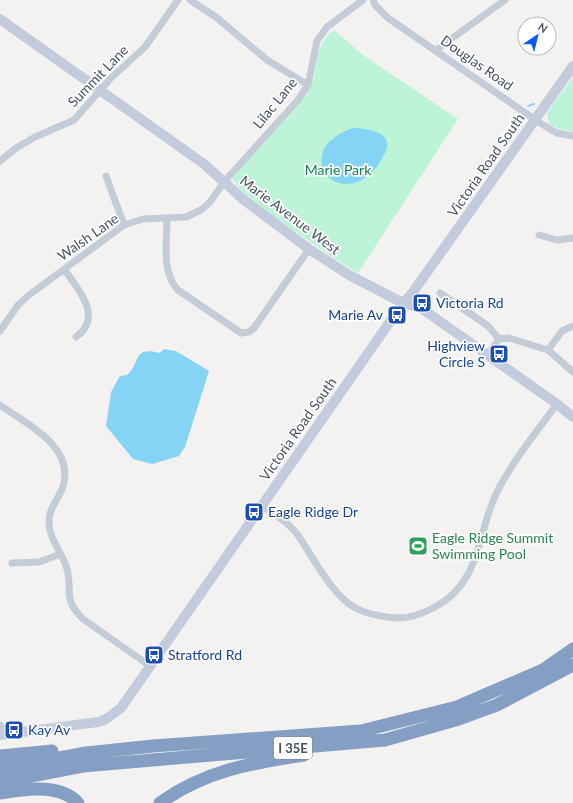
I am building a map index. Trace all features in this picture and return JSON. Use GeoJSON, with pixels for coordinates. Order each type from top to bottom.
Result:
{"type":"FeatureCollection","features":[{"type":"Feature","properties":{"kind":"highway","name":"I 35E"},"geometry":{"type":"LineString","coordinates":[[0,769],[86,753],[154,746],[361,731],[457,707],[543,670],[573,649]]}},
{"type":"Feature","properties":{"kind":"highway","name":"I 35E"},"geometry":{"type":"LineString","coordinates":[[0,782],[83,766],[385,740],[459,719],[497,705],[573,665]]}},
{"type":"Feature","properties":{"kind":"highway"},"geometry":{"type":"LineString","coordinates":[[160,803],[200,779],[252,763],[352,749],[385,740]]}},
{"type":"Feature","properties":{"kind":"highway"},"geometry":{"type":"LineString","coordinates":[[0,756],[102,746],[154,746]]}},
{"type":"Feature","properties":{"kind":"highway"},"geometry":{"type":"LineString","coordinates":[[0,793],[25,789],[55,791],[67,794],[78,803]]}},
{"type":"Feature","properties":{"kind":"street","name":"Summit Lane"},"geometry":{"type":"LineString","coordinates":[[0,161],[35,137],[74,120],[100,90],[145,46],[178,0]]}},
{"type":"Feature","properties":{"kind":"street"},"geometry":{"type":"LineString","coordinates":[[190,0],[216,17],[267,60],[308,85]]}},
{"type":"Feature","properties":{"kind":"street","name":"Lilac Lane"},"geometry":{"type":"LineString","coordinates":[[224,182],[298,100],[308,85],[317,41],[326,27],[363,0]]}},
{"type":"Feature","properties":{"kind":"street","name":"Douglas Road"},"geometry":{"type":"LineString","coordinates":[[373,0],[388,18],[535,120],[557,133],[573,136]]}},
{"type":"Feature","properties":{"kind":"street"},"geometry":{"type":"LineString","coordinates":[[436,50],[505,0]]}},
{"type":"Feature","properties":{"kind":"street","name":"Marie Avenue West"},"geometry":{"type":"LineString","coordinates":[[0,18],[204,164],[260,213],[309,249],[349,275],[403,303],[421,308],[488,354],[573,417]]}},
{"type":"Feature","properties":{"kind":"street","name":"Victoria Road South"},"geometry":{"type":"LineString","coordinates":[[3,735],[106,719],[121,708],[403,303],[413,292],[573,66]]}},
{"type":"Feature","properties":{"kind":"street"},"geometry":{"type":"LineString","coordinates":[[106,176],[124,225]]}},
{"type":"Feature","properties":{"kind":"street","name":"Walsh Lane"},"geometry":{"type":"LineString","coordinates":[[0,331],[18,306],[29,294],[124,225],[144,219],[186,217],[201,210],[210,202],[224,182]]}},
{"type":"Feature","properties":{"kind":"street"},"geometry":{"type":"LineString","coordinates":[[167,218],[167,270],[171,283],[178,290],[240,333],[248,332],[254,328],[309,249]]}},
{"type":"Feature","properties":{"kind":"street"},"geometry":{"type":"LineString","coordinates":[[539,235],[557,240],[573,238]]}},
{"type":"Feature","properties":{"kind":"street"},"geometry":{"type":"LineString","coordinates":[[64,269],[82,294],[88,308],[88,321],[82,333],[76,337]]}},
{"type":"Feature","properties":{"kind":"street"},"geometry":{"type":"LineString","coordinates":[[440,294],[488,326],[499,339]]}},
{"type":"Feature","properties":{"kind":"street"},"geometry":{"type":"LineString","coordinates":[[548,350],[562,331],[573,326]]}},
{"type":"Feature","properties":{"kind":"street"},"geometry":{"type":"LineString","coordinates":[[488,354],[499,339],[509,338],[548,350],[573,372]]}},
{"type":"Feature","properties":{"kind":"street"},"geometry":{"type":"LineString","coordinates":[[262,506],[284,521],[296,533],[330,585],[350,604],[367,613],[385,617],[404,618],[423,614],[447,601],[467,580],[475,562],[487,518],[498,489],[557,404]]}},
{"type":"Feature","properties":{"kind":"street"},"geometry":{"type":"LineString","coordinates":[[0,405],[48,440],[59,452],[65,467],[65,481],[60,494],[51,509],[48,522],[68,570],[68,597],[76,612],[83,619],[150,666]]}},
{"type":"Feature","properties":{"kind":"street"},"geometry":{"type":"LineString","coordinates":[[12,563],[39,562],[61,554]]}},
{"type":"Feature","properties":{"kind":"street"},"geometry":{"type":"LineString","coordinates":[[0,725],[3,735]]}},
{"type":"Feature","properties":{"kind":"green space","name":"Marie Park"},"geometry":{"type":"Polygon","coordinates":[[[334,30],[363,55],[458,119],[358,273],[289,228],[269,213],[239,187],[232,178],[307,95],[313,79],[321,45],[328,35],[334,30]]]}},
{"type":"Feature","properties":{"kind":"green space"},"geometry":{"type":"Polygon","coordinates":[[[573,77],[573,132],[559,129],[549,124],[547,113],[573,77]]]}},
{"type":"Feature","properties":{"kind":"water"},"geometry":{"type":"Polygon","coordinates":[[[353,128],[378,133],[386,139],[387,145],[386,150],[377,166],[368,176],[357,182],[343,184],[332,180],[325,173],[322,164],[322,154],[326,145],[333,139],[341,133],[353,128]]]}},
{"type":"Feature","properties":{"kind":"water"},"geometry":{"type":"Polygon","coordinates":[[[164,349],[176,351],[209,371],[185,447],[179,456],[152,464],[133,459],[106,426],[111,392],[120,376],[127,375],[141,354],[151,351],[160,353],[164,349]]]}},
{"type":"Feature","properties":{"kind":"waterway"},"geometry":{"type":"LineString","coordinates":[[528,106],[534,104]]}},
{"type":"Feature","properties":{"kind":"place","name":"Victoria Rd"},"geometry":{"type":"Point","coordinates":[422,303]}},
{"type":"Feature","properties":{"kind":"place","name":"Marie Av"},"geometry":{"type":"Point","coordinates":[397,315]}},
{"type":"Feature","properties":{"kind":"place","name":"Highview Circle S"},"geometry":{"type":"Point","coordinates":[499,354]}},
{"type":"Feature","properties":{"kind":"place","name":"Eagle Ridge Dr"},"geometry":{"type":"Point","coordinates":[254,512]}},
{"type":"Feature","properties":{"kind":"place","name":"Eagle Ridge Summit Swimming Pool"},"geometry":{"type":"Point","coordinates":[418,546]}},
{"type":"Feature","properties":{"kind":"place","name":"Stratford Rd"},"geometry":{"type":"Point","coordinates":[154,655]}},
{"type":"Feature","properties":{"kind":"place","name":"Kay Av"},"geometry":{"type":"Point","coordinates":[14,730]}}]}
